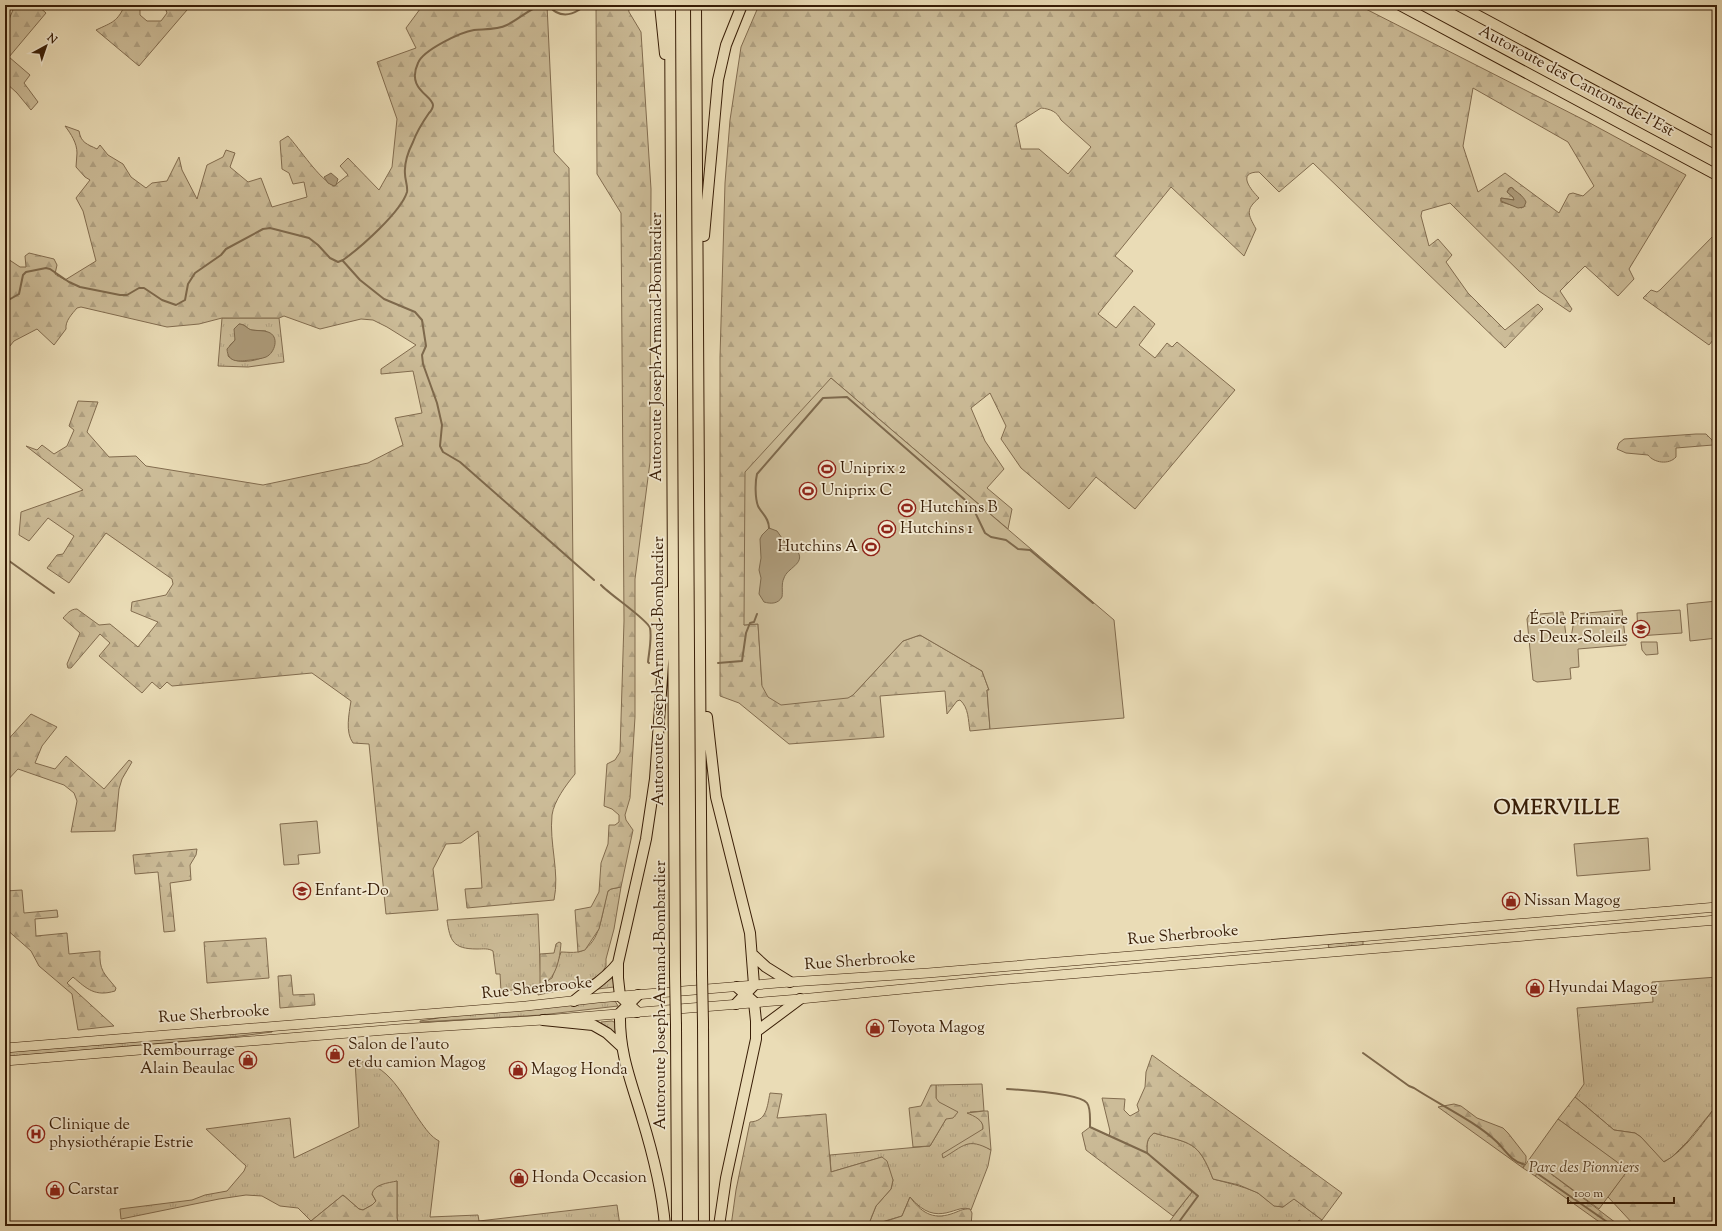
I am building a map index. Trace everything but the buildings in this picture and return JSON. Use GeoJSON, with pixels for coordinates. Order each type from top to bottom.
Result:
{"type":"FeatureCollection","features":[{"type":"Feature","properties":{"kind":"highway"},"geometry":{"type":"LineString","coordinates":[[660,5],[671,116]]}},
{"type":"Feature","properties":{"kind":"highway"},"geometry":{"type":"LineString","coordinates":[[670,5],[671,116]]}},
{"type":"Feature","properties":{"kind":"highway"},"geometry":{"type":"LineString","coordinates":[[696,5],[704,1226]]}},
{"type":"Feature","properties":{"kind":"highway"},"geometry":{"type":"LineString","coordinates":[[699,290],[718,80],[728,41],[742,5]]}},
{"type":"Feature","properties":{"kind":"highway","name":"Autoroute des Cantons-de-l'Est"},"geometry":{"type":"LineString","coordinates":[[1400,5],[1717,175]]}},
{"type":"Feature","properties":{"kind":"highway","name":"Autoroute des Cantons-de-l'Est"},"geometry":{"type":"LineString","coordinates":[[1458,5],[1717,144]]}},
{"type":"Feature","properties":{"kind":"highway","name":"Autoroute Joseph-Armand-Bombardier"},"geometry":{"type":"LineString","coordinates":[[671,116],[677,1226]]}},
{"type":"Feature","properties":{"kind":"highway"},"geometry":{"type":"LineString","coordinates":[[637,1012],[620,996],[618,963],[646,839],[654,792],[673,514]]}},
{"type":"Feature","properties":{"kind":"highway"},"geometry":{"type":"LineString","coordinates":[[701,661],[714,782],[748,925],[753,955],[754,985],[736,1004]]}},
{"type":"Feature","properties":{"kind":"highway"},"geometry":{"type":"LineString","coordinates":[[753,955],[766,967],[790,982]]}},
{"type":"Feature","properties":{"kind":"highway"},"geometry":{"type":"LineString","coordinates":[[574,1001],[609,975],[618,963]]}},
{"type":"Feature","properties":{"kind":"highway"},"geometry":{"type":"LineString","coordinates":[[719,1226],[726,1178],[753,1057],[757,1031],[754,1002],[737,987]]}},
{"type":"Feature","properties":{"kind":"highway"},"geometry":{"type":"LineString","coordinates":[[638,995],[620,1013],[621,1046],[655,1162],[662,1198],[665,1226]]}},
{"type":"Feature","properties":{"kind":"highway"},"geometry":{"type":"LineString","coordinates":[[757,1031],[771,1019],[800,999]]}},
{"type":"Feature","properties":{"kind":"highway"},"geometry":{"type":"LineString","coordinates":[[543,1020],[593,1025],[607,1033],[621,1046]]}},
{"type":"Feature","properties":{"kind":"main road","name":"Rue Sherbrooke"},"geometry":{"type":"LineString","coordinates":[[5,1048],[620,996],[790,982],[928,973],[1717,907]]}},
{"type":"Feature","properties":{"kind":"main road","name":"Rue Sherbrooke"},"geometry":{"type":"LineString","coordinates":[[5,1061],[398,1029],[543,1020],[800,999],[986,981],[1717,920]]}},
{"type":"Feature","properties":{"kind":"green space"},"geometry":{"type":"Polygon","coordinates":[[[15,5],[37,5],[46,13],[9,57],[30,75],[24,83],[38,102],[31,110],[17,93],[5,82],[5,29],[15,5]]]}},
{"type":"Feature","properties":{"kind":"green space"},"geometry":{"type":"Polygon","coordinates":[[[125,5],[140,5],[140,15],[147,21],[161,21],[167,13],[164,5],[185,5],[187,10],[139,66],[96,30],[114,21],[125,5]]]}},
{"type":"Feature","properties":{"kind":"green space"},"geometry":{"type":"Polygon","coordinates":[[[423,5],[547,5],[554,152],[569,168],[575,774],[564,788],[552,815],[551,826],[556,879],[554,900],[467,908],[465,889],[482,888],[478,831],[461,843],[446,844],[433,869],[438,910],[386,914],[369,744],[353,743],[351,739],[348,723],[351,701],[312,673],[172,686],[167,682],[160,689],[152,682],[142,693],[99,656],[110,643],[100,634],[71,668],[68,668],[67,664],[80,633],[63,618],[69,612],[77,609],[99,625],[110,624],[138,647],[158,622],[131,611],[132,602],[166,595],[173,584],[172,579],[106,533],[69,583],[47,568],[57,555],[63,554],[74,536],[48,518],[29,541],[19,535],[21,512],[83,490],[26,446],[37,450],[42,445],[54,454],[67,446],[74,430],[69,426],[78,401],[98,402],[87,432],[109,457],[136,456],[146,466],[263,485],[368,463],[403,445],[395,418],[422,413],[413,371],[381,374],[381,369],[416,345],[373,320],[361,319],[320,329],[284,316],[279,318],[222,318],[199,324],[167,327],[81,307],[77,308],[71,315],[66,329],[54,345],[37,329],[14,341],[5,352],[5,257],[20,267],[26,267],[25,256],[29,253],[54,259],[57,265],[55,274],[65,280],[96,261],[83,211],[76,198],[90,180],[85,177],[76,167],[77,153],[75,142],[65,126],[79,131],[81,138],[87,144],[97,149],[100,145],[108,155],[123,164],[131,177],[146,188],[152,183],[167,181],[179,157],[182,170],[197,199],[207,165],[223,157],[226,150],[235,153],[230,167],[248,182],[261,178],[272,207],[307,197],[304,182],[293,184],[289,173],[282,169],[280,141],[288,136],[316,171],[334,186],[348,175],[340,166],[348,158],[379,190],[392,167],[397,119],[377,62],[416,48],[406,28],[423,5]]]}},
{"type":"Feature","properties":{"kind":"green space"},"geometry":{"type":"Polygon","coordinates":[[[596,5],[628,5],[629,12],[641,32],[651,189],[650,462],[635,579],[635,717],[630,798],[625,815],[626,820],[633,830],[621,887],[608,891],[599,929],[585,950],[578,952],[575,910],[591,907],[599,892],[601,863],[608,844],[609,825],[615,825],[619,822],[619,815],[612,809],[604,806],[607,764],[615,760],[620,752],[624,621],[621,213],[597,174],[596,5]]]}},
{"type":"Feature","properties":{"kind":"green space"},"geometry":{"type":"Polygon","coordinates":[[[759,5],[1358,5],[1588,122],[1686,175],[1629,269],[1634,279],[1618,296],[1585,266],[1560,291],[1572,309],[1570,312],[1539,291],[1450,203],[1422,211],[1421,216],[1429,246],[1438,239],[1452,255],[1446,262],[1468,293],[1505,330],[1538,304],[1543,309],[1505,348],[1313,163],[1279,192],[1259,172],[1248,175],[1247,182],[1252,191],[1259,198],[1249,212],[1256,229],[1244,256],[1171,187],[1115,256],[1133,271],[1098,314],[1116,328],[1134,306],[1155,324],[1139,345],[1155,358],[1167,343],[1172,347],[1177,342],[1235,390],[1135,509],[1096,477],[1069,509],[1021,468],[1001,439],[1006,426],[990,393],[971,408],[985,441],[1004,469],[987,488],[1012,509],[1008,529],[831,378],[744,625],[758,624],[762,685],[853,695],[903,641],[920,635],[982,671],[989,690],[987,690],[990,729],[970,731],[967,710],[960,700],[957,701],[947,714],[945,691],[880,696],[884,737],[789,744],[739,703],[720,696],[720,357],[725,183],[730,120],[741,47],[759,5]],[[1473,88],[1463,146],[1478,192],[1505,173],[1559,213],[1569,194],[1573,193],[1583,196],[1594,186],[1568,142],[1473,88]],[[1041,108],[1016,124],[1021,149],[1039,149],[1068,174],[1091,147],[1061,120],[1056,113],[1048,109],[1041,108]],[[1509,188],[1507,192],[1513,197],[1514,200],[1501,198],[1501,202],[1522,208],[1521,195],[1514,192],[1513,188],[1509,188]]]}},
{"type":"Feature","properties":{"kind":"green space"},"geometry":{"type":"Polygon","coordinates":[[[1717,232],[1717,335],[1709,345],[1643,298],[1651,290],[1657,292],[1660,290],[1717,232]]]}},
{"type":"Feature","properties":{"kind":"green space"},"geometry":{"type":"Polygon","coordinates":[[[222,318],[279,318],[284,362],[248,367],[218,366],[222,318]],[[239,324],[235,340],[230,345],[228,356],[238,361],[251,361],[268,354],[272,350],[266,331],[250,330],[244,325],[239,324]]]}},
{"type":"Feature","properties":{"kind":"green space"},"geometry":{"type":"Polygon","coordinates":[[[831,378],[1114,620],[1124,718],[990,729],[987,690],[989,690],[982,671],[920,635],[903,641],[853,695],[848,698],[781,705],[768,697],[762,686],[758,624],[744,625],[745,472],[831,378]]]}},
{"type":"Feature","properties":{"kind":"green space"},"geometry":{"type":"Polygon","coordinates":[[[1706,434],[1712,440],[1713,445],[1676,448],[1676,457],[1673,460],[1666,462],[1654,460],[1648,455],[1626,453],[1617,449],[1619,443],[1624,439],[1706,434]]]}},
{"type":"Feature","properties":{"kind":"green space"},"geometry":{"type":"Polygon","coordinates":[[[1717,601],[1717,638],[1690,641],[1687,604],[1717,601]]]}},
{"type":"Feature","properties":{"kind":"green space"},"geometry":{"type":"Polygon","coordinates":[[[1622,610],[1626,645],[1578,649],[1579,667],[1570,668],[1571,679],[1537,682],[1533,680],[1527,619],[1529,615],[1563,612],[1567,643],[1571,638],[1575,614],[1622,610]]]}},
{"type":"Feature","properties":{"kind":"green space"},"geometry":{"type":"Polygon","coordinates":[[[1680,610],[1682,633],[1638,636],[1637,613],[1680,610]]]}},
{"type":"Feature","properties":{"kind":"green space"},"geometry":{"type":"Polygon","coordinates":[[[1641,642],[1657,642],[1658,654],[1646,655],[1642,650],[1641,642]]]}},
{"type":"Feature","properties":{"kind":"green space"},"geometry":{"type":"Polygon","coordinates":[[[31,714],[57,727],[42,746],[35,763],[55,769],[66,756],[104,789],[129,760],[132,762],[122,779],[119,789],[115,831],[71,832],[77,801],[74,793],[64,785],[18,769],[5,783],[5,743],[31,714]]]}},
{"type":"Feature","properties":{"kind":"green space"},"geometry":{"type":"Polygon","coordinates":[[[317,821],[320,853],[298,855],[299,864],[284,865],[280,824],[317,821]]]}},
{"type":"Feature","properties":{"kind":"green space"},"geometry":{"type":"Polygon","coordinates":[[[1648,838],[1650,870],[1577,876],[1574,844],[1648,838]]]}},
{"type":"Feature","properties":{"kind":"green space"},"geometry":{"type":"Polygon","coordinates":[[[197,849],[196,855],[190,865],[191,880],[170,883],[175,931],[164,932],[158,872],[135,874],[133,855],[197,849]]]}},
{"type":"Feature","properties":{"kind":"green space"},"geometry":{"type":"Polygon","coordinates":[[[621,887],[614,929],[606,959],[606,966],[601,974],[586,983],[575,987],[538,995],[537,988],[501,991],[500,974],[496,974],[493,951],[487,949],[469,949],[458,945],[451,938],[447,920],[538,914],[541,985],[552,978],[561,952],[580,952],[591,944],[601,922],[608,891],[621,887]]]}},
{"type":"Feature","properties":{"kind":"green space"},"geometry":{"type":"Polygon","coordinates":[[[22,890],[24,913],[57,910],[58,917],[35,919],[36,936],[67,933],[69,954],[100,951],[101,968],[116,988],[115,991],[102,993],[92,991],[73,977],[67,983],[114,1026],[78,1030],[72,994],[39,966],[31,951],[5,928],[5,891],[22,890]]]}},
{"type":"Feature","properties":{"kind":"green space"},"geometry":{"type":"Polygon","coordinates":[[[266,938],[269,978],[207,983],[204,942],[266,938]]]}},
{"type":"Feature","properties":{"kind":"green space"},"geometry":{"type":"Polygon","coordinates":[[[1363,941],[1363,945],[1329,948],[1328,944],[1363,941]]]}},
{"type":"Feature","properties":{"kind":"green space"},"geometry":{"type":"Polygon","coordinates":[[[559,942],[561,943],[556,968],[550,979],[540,985],[540,954],[554,953],[556,944],[559,942]]]}},
{"type":"Feature","properties":{"kind":"green space"},"geometry":{"type":"Polygon","coordinates":[[[291,975],[293,995],[314,994],[315,1005],[280,1008],[278,976],[291,975]]]}},
{"type":"Feature","properties":{"kind":"green space"},"geometry":{"type":"Polygon","coordinates":[[[1717,977],[1717,1105],[1687,1142],[1671,1158],[1663,1162],[1641,1137],[1635,1133],[1614,1130],[1575,1097],[1584,1084],[1577,1008],[1653,1002],[1652,982],[1717,977]]]}},
{"type":"Feature","properties":{"kind":"green space"},"geometry":{"type":"Polygon","coordinates":[[[612,978],[614,979],[614,987],[597,988],[612,978]]]}},
{"type":"Feature","properties":{"kind":"green space"},"geometry":{"type":"Polygon","coordinates":[[[615,1001],[618,1006],[541,1015],[420,1022],[451,1016],[615,1001]]]}},
{"type":"Feature","properties":{"kind":"green space"},"geometry":{"type":"Polygon","coordinates":[[[612,1021],[616,1023],[616,1035],[601,1023],[612,1021]]]}},
{"type":"Feature","properties":{"kind":"green space"},"geometry":{"type":"Polygon","coordinates":[[[272,1030],[272,1032],[232,1037],[5,1057],[5,1052],[272,1030]]]}},
{"type":"Feature","properties":{"kind":"green space"},"geometry":{"type":"Polygon","coordinates":[[[1152,1055],[1342,1193],[1322,1220],[1294,1199],[1283,1207],[1274,1206],[1258,1193],[1239,1185],[1213,1179],[1203,1157],[1192,1146],[1177,1139],[1154,1133],[1148,1140],[1147,1153],[1192,1192],[1173,1216],[1086,1150],[1082,1133],[1090,1127],[1109,1136],[1110,1131],[1102,1098],[1125,1099],[1124,1110],[1130,1116],[1139,1111],[1137,1105],[1145,1087],[1146,1072],[1152,1055]]]}},
{"type":"Feature","properties":{"kind":"green space"},"geometry":{"type":"Polygon","coordinates":[[[355,1061],[367,1063],[377,1067],[386,1074],[394,1082],[426,1129],[439,1141],[430,1217],[478,1215],[479,1221],[617,1205],[620,1226],[399,1226],[397,1218],[397,1181],[372,1194],[376,1201],[363,1210],[359,1209],[343,1195],[311,1221],[298,1208],[280,1206],[262,1196],[246,1195],[121,1219],[120,1209],[192,1200],[205,1195],[227,1191],[244,1171],[246,1166],[206,1129],[290,1118],[294,1158],[359,1127],[355,1061]]]}},
{"type":"Feature","properties":{"kind":"green space"},"geometry":{"type":"Polygon","coordinates":[[[982,1084],[984,1111],[970,1112],[981,1121],[983,1129],[965,1145],[975,1143],[991,1150],[988,1166],[971,1210],[966,1208],[938,1214],[920,1207],[910,1197],[902,1216],[868,1226],[876,1206],[891,1189],[893,1180],[882,1157],[831,1172],[830,1155],[930,1146],[946,1119],[936,1099],[936,1085],[982,1084]]]}},
{"type":"Feature","properties":{"kind":"green space"},"geometry":{"type":"Polygon","coordinates":[[[931,1085],[936,1085],[936,1098],[939,1102],[958,1112],[953,1118],[946,1119],[930,1146],[913,1147],[909,1108],[921,1106],[931,1085]]]}},
{"type":"Feature","properties":{"kind":"green space"},"geometry":{"type":"Polygon","coordinates":[[[770,1093],[782,1094],[777,1118],[826,1114],[831,1172],[882,1157],[887,1161],[893,1180],[891,1189],[876,1206],[868,1226],[731,1226],[736,1190],[750,1122],[756,1121],[763,1116],[767,1108],[770,1093]]]}},
{"type":"Feature","properties":{"kind":"green space"},"geometry":{"type":"Polygon","coordinates":[[[1575,1097],[1614,1130],[1635,1133],[1641,1137],[1664,1162],[1686,1144],[1717,1105],[1717,1226],[1635,1226],[1608,1197],[1627,1170],[1558,1119],[1575,1097]]]}},
{"type":"Feature","properties":{"kind":"green space"},"geometry":{"type":"Polygon","coordinates":[[[1454,1104],[1461,1106],[1477,1118],[1503,1128],[1526,1156],[1526,1161],[1523,1168],[1438,1107],[1454,1104]]]}},
{"type":"Feature","properties":{"kind":"green space"},"geometry":{"type":"Polygon","coordinates":[[[988,1111],[991,1150],[983,1146],[971,1144],[961,1147],[943,1158],[942,1154],[983,1129],[980,1121],[967,1113],[988,1111]]]}},
{"type":"Feature","properties":{"kind":"green space","name":"Parc des Pionniers"},"geometry":{"type":"Polygon","coordinates":[[[1558,1119],[1628,1170],[1599,1209],[1542,1167],[1535,1176],[1523,1168],[1558,1119]]]}},
{"type":"Feature","properties":{"kind":"green space"},"geometry":{"type":"Polygon","coordinates":[[[1154,1133],[1177,1139],[1192,1146],[1203,1157],[1213,1179],[1256,1192],[1274,1205],[1278,1206],[1283,1207],[1293,1198],[1322,1220],[1317,1226],[1308,1226],[1299,1220],[1295,1226],[1166,1226],[1192,1192],[1147,1153],[1148,1140],[1154,1133]]]}},
{"type":"Feature","properties":{"kind":"green space"},"geometry":{"type":"Polygon","coordinates":[[[1542,1167],[1620,1226],[1605,1226],[1535,1176],[1542,1167]]]}},
{"type":"Feature","properties":{"kind":"green space"},"geometry":{"type":"Polygon","coordinates":[[[397,1181],[397,1218],[399,1226],[315,1226],[311,1221],[343,1195],[359,1209],[363,1210],[376,1201],[372,1194],[375,1188],[382,1184],[397,1181]]]}},
{"type":"Feature","properties":{"kind":"green space"},"geometry":{"type":"Polygon","coordinates":[[[910,1197],[923,1211],[938,1216],[944,1216],[970,1209],[972,1213],[971,1226],[871,1226],[902,1216],[910,1197]]]}},
{"type":"Feature","properties":{"kind":"shaded area"},"geometry":{"type":"Polygon","coordinates":[[[331,173],[338,179],[336,185],[334,186],[328,183],[324,177],[331,173]]]}},
{"type":"Feature","properties":{"kind":"shaded area"},"geometry":{"type":"Polygon","coordinates":[[[1511,187],[1525,200],[1526,202],[1524,207],[1518,208],[1501,201],[1501,198],[1514,200],[1513,197],[1507,192],[1511,187]]]}},
{"type":"Feature","properties":{"kind":"shaded area"},"geometry":{"type":"Polygon","coordinates":[[[239,324],[252,330],[266,331],[272,334],[275,344],[272,352],[266,357],[251,360],[243,361],[232,359],[228,354],[227,349],[235,340],[234,329],[239,324]]]}},
{"type":"Feature","properties":{"kind":"shaded area"},"geometry":{"type":"Polygon","coordinates":[[[769,528],[777,531],[789,548],[798,552],[800,556],[797,563],[788,571],[784,578],[782,597],[778,601],[772,603],[764,602],[759,594],[761,578],[759,570],[761,558],[760,539],[769,528]]]}},
{"type":"Feature","properties":{"kind":"waterway"},"geometry":{"type":"LineString","coordinates":[[5,302],[19,294],[23,275],[26,272],[46,268],[80,287],[120,295],[127,295],[139,288],[144,288],[162,300],[176,305],[185,300],[188,284],[195,273],[221,255],[226,249],[263,229],[270,228],[309,238],[330,258],[338,262],[343,260],[389,219],[407,192],[405,176],[407,158],[418,131],[433,106],[432,101],[417,85],[415,79],[415,72],[421,58],[434,47],[452,38],[468,31],[503,27],[541,5]]}},
{"type":"Feature","properties":{"kind":"waterway"},"geometry":{"type":"LineString","coordinates":[[545,5],[560,14],[575,12],[586,5]]}},
{"type":"Feature","properties":{"kind":"waterway"},"geometry":{"type":"LineString","coordinates":[[343,261],[360,280],[384,299],[415,312],[422,320],[426,346],[422,355],[423,364],[437,403],[442,425],[440,446],[443,452],[460,462],[594,580]]}},
{"type":"Feature","properties":{"kind":"waterway"},"geometry":{"type":"LineString","coordinates":[[769,528],[767,519],[757,503],[757,474],[823,398],[847,397],[972,506],[985,533],[991,537],[1006,540],[1018,549],[1030,550],[1093,603]]}},
{"type":"Feature","properties":{"kind":"waterway"},"geometry":{"type":"LineString","coordinates":[[5,558],[54,593]]}},
{"type":"Feature","properties":{"kind":"waterway"},"geometry":{"type":"LineString","coordinates":[[601,585],[648,624],[651,632],[649,663]]}},
{"type":"Feature","properties":{"kind":"waterway"},"geometry":{"type":"LineString","coordinates":[[718,663],[742,661],[746,633],[750,623],[754,622],[757,614]]}},
{"type":"Feature","properties":{"kind":"waterway"},"geometry":{"type":"LineString","coordinates":[[1363,1053],[1409,1086],[1478,1127],[1497,1142],[1512,1158],[1523,1164]]}},
{"type":"Feature","properties":{"kind":"waterway"},"geometry":{"type":"LineString","coordinates":[[1007,1089],[1062,1094],[1087,1103],[1090,1111],[1090,1127],[1147,1153],[1198,1196],[1176,1226]]}},
{"type":"Feature","properties":{"kind":"waterway"},"geometry":{"type":"LineString","coordinates":[[1538,1174],[1613,1226]]}},
{"type":"Feature","properties":{"kind":"place","name":"Uniprix 2"},"geometry":{"type":"Point","coordinates":[827,469]}},
{"type":"Feature","properties":{"kind":"place","name":"Uniprix C"},"geometry":{"type":"Point","coordinates":[808,491]}},
{"type":"Feature","properties":{"kind":"place","name":"Hutchins B"},"geometry":{"type":"Point","coordinates":[907,508]}},
{"type":"Feature","properties":{"kind":"place","name":"Hutchins 1"},"geometry":{"type":"Point","coordinates":[887,529]}},
{"type":"Feature","properties":{"kind":"place","name":"Hutchins A"},"geometry":{"type":"Point","coordinates":[871,547]}},
{"type":"Feature","properties":{"kind":"place","name":"École Primaire des Deux-Soleils"},"geometry":{"type":"Point","coordinates":[1641,629]}},
{"type":"Feature","properties":{"kind":"place","name":"Enfant-Do"},"geometry":{"type":"Point","coordinates":[302,891]}},
{"type":"Feature","properties":{"kind":"place","name":"Nissan Magog"},"geometry":{"type":"Point","coordinates":[1511,901]}},
{"type":"Feature","properties":{"kind":"place","name":"Hyundai Magog"},"geometry":{"type":"Point","coordinates":[1535,988]}},
{"type":"Feature","properties":{"kind":"place","name":"Toyota Magog"},"geometry":{"type":"Point","coordinates":[875,1028]}},
{"type":"Feature","properties":{"kind":"place","name":"Salon de l’auto et du camion Magog"},"geometry":{"type":"Point","coordinates":[335,1054]}},
{"type":"Feature","properties":{"kind":"place","name":"Rembourrage Alain Beaulac"},"geometry":{"type":"Point","coordinates":[248,1060]}},
{"type":"Feature","properties":{"kind":"place","name":"Magog Honda"},"geometry":{"type":"Point","coordinates":[518,1070]}},
{"type":"Feature","properties":{"kind":"place","name":"Clinique de physiothérapie Estrie"},"geometry":{"type":"Point","coordinates":[36,1134]}},
{"type":"Feature","properties":{"kind":"place","name":"Honda Occasion"},"geometry":{"type":"Point","coordinates":[519,1178]}},
{"type":"Feature","properties":{"kind":"place","name":"Carstar"},"geometry":{"type":"Point","coordinates":[55,1190]}},
{"type":"Feature","properties":{"kind":"district","name":"OMERVILLE"},"geometry":{"type":"Point","coordinates":[1557,809]}}]}
